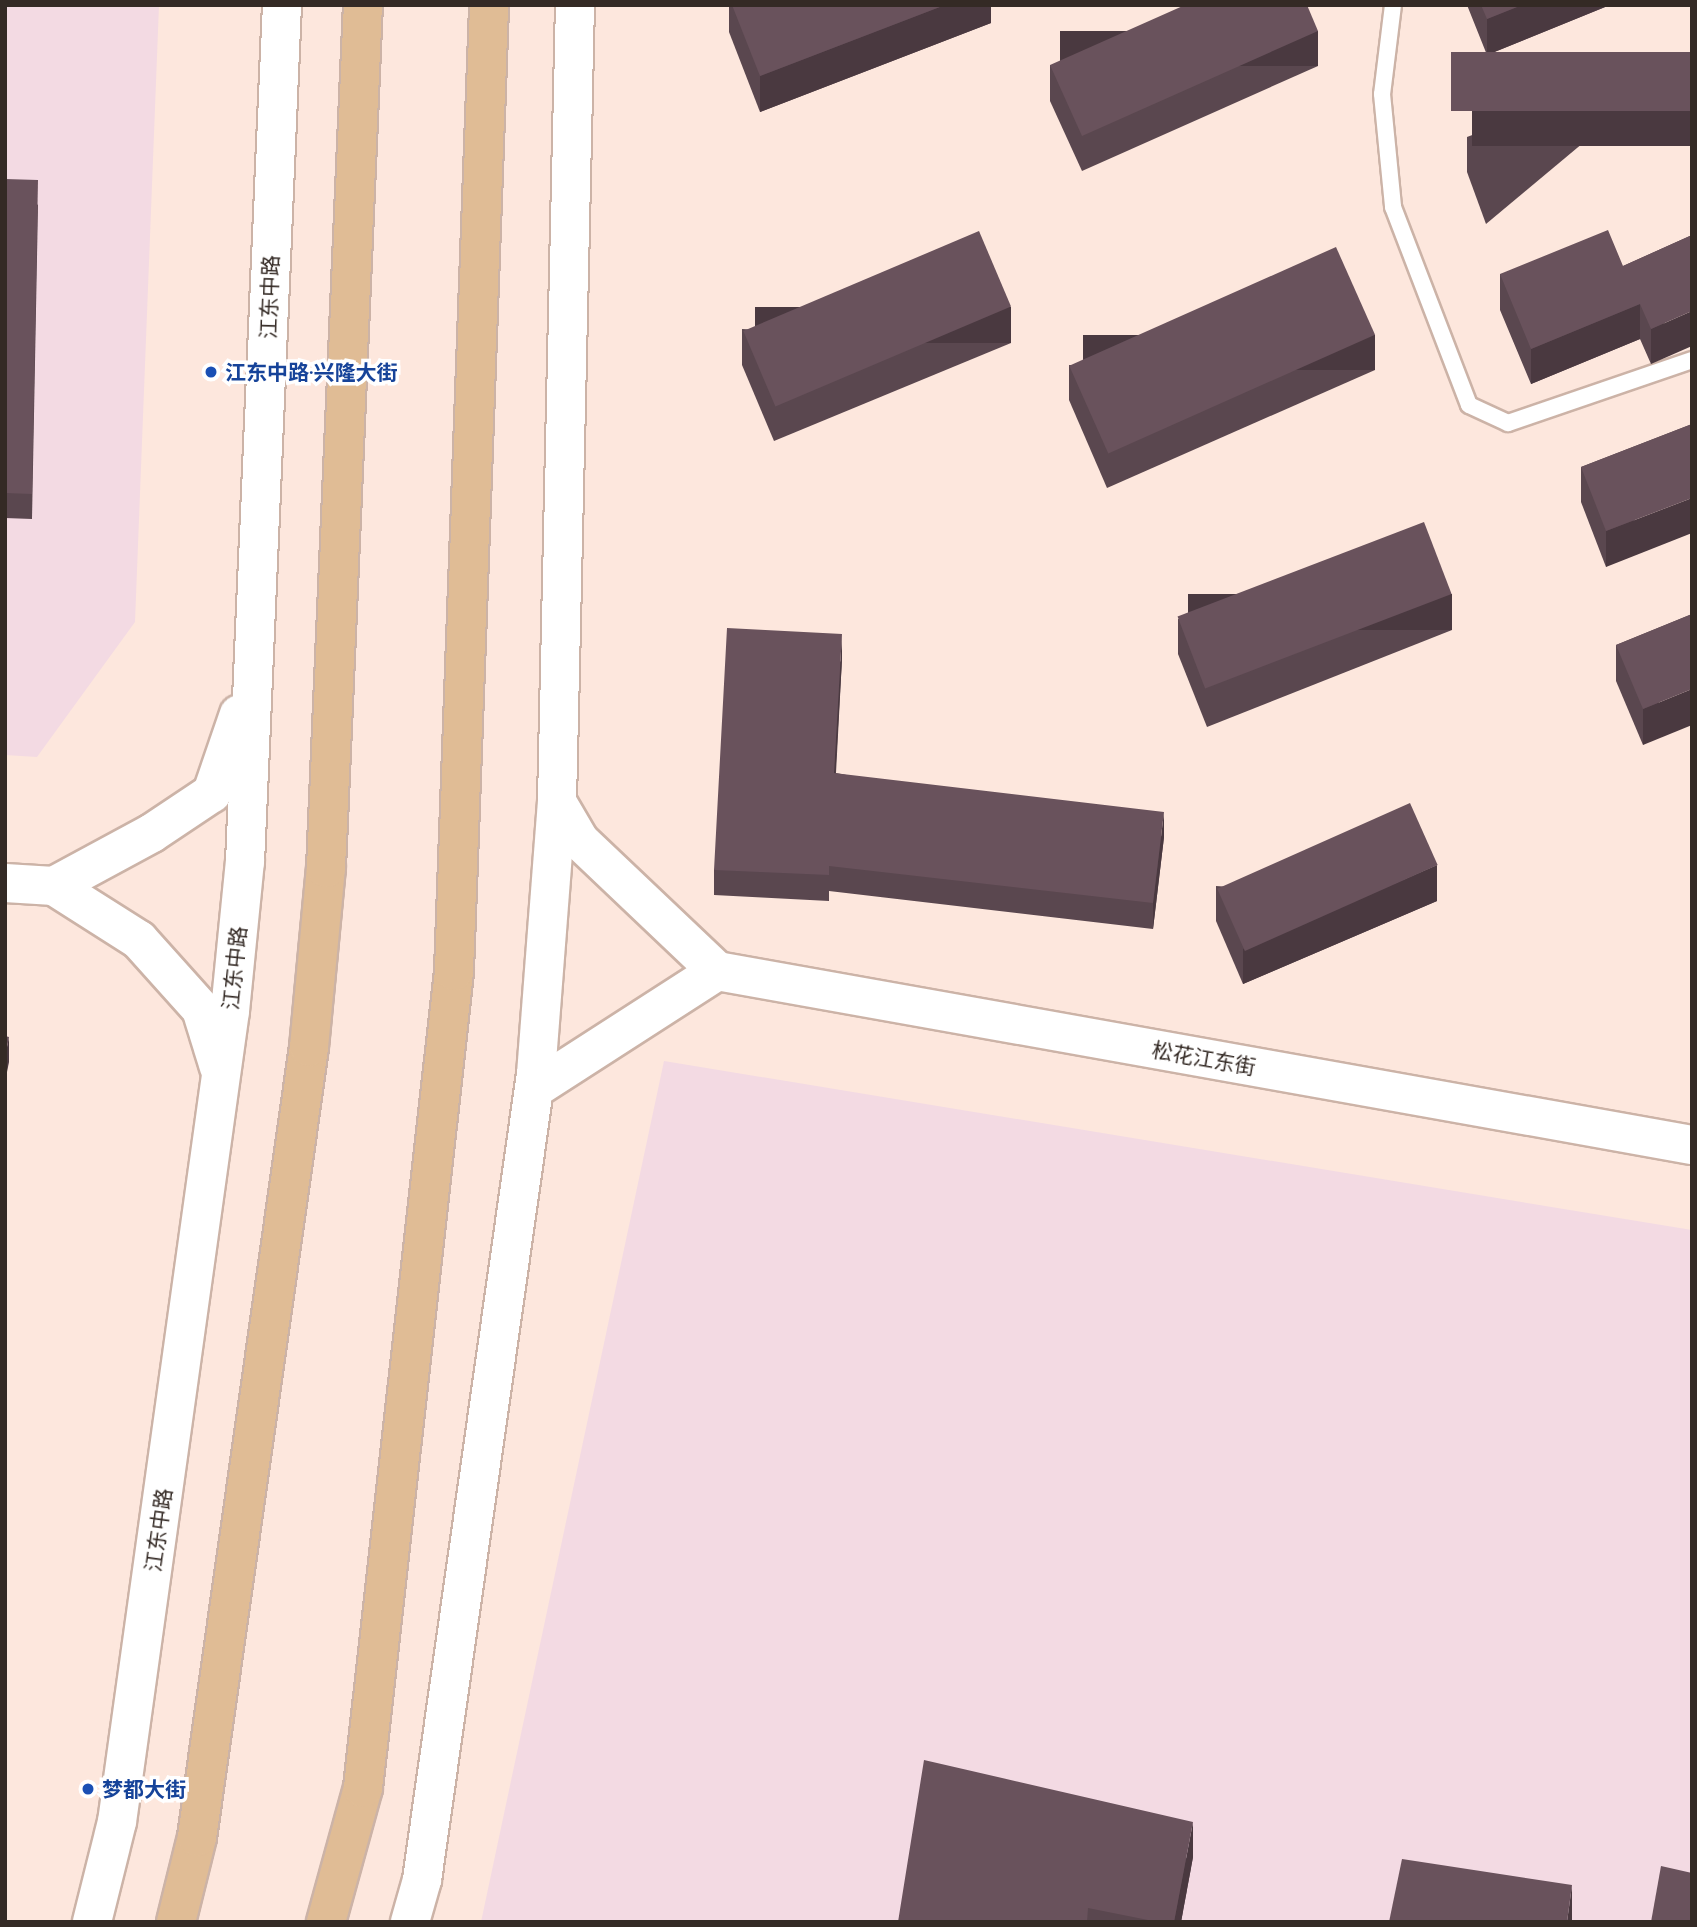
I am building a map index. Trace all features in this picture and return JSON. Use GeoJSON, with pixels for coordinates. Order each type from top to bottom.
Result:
{"type":"FeatureCollection","features":[{"type":"Feature","properties":{"kind":"main road"},"geometry":{"type":"LineString","coordinates":[[176,1922],[203,1796],[309,1047],[326,868],[363,5]]}},
{"type":"Feature","properties":{"kind":"main road"},"geometry":{"type":"LineString","coordinates":[[327,1922],[363,1788],[454,971],[489,5]]}},
{"type":"Feature","properties":{"kind":"street","name":"江东中路"},"geometry":{"type":"LineString","coordinates":[[92,1922],[117,1822],[222,1076],[245,862],[282,5]]}},
{"type":"Feature","properties":{"kind":"street"},"geometry":{"type":"LineString","coordinates":[[410,1922],[422,1880],[534,1089],[557,802],[575,5]]}},
{"type":"Feature","properties":{"kind":"street"},"geometry":{"type":"LineString","coordinates":[[54,886],[152,833],[212,793],[253,672]]}},
{"type":"Feature","properties":{"kind":"street"},"geometry":{"type":"LineString","coordinates":[[534,1089],[717,971],[580,841],[557,802]]}},
{"type":"Feature","properties":{"kind":"street"},"geometry":{"type":"LineString","coordinates":[[5,883],[54,886],[139,940],[201,1009],[222,1076]]}},
{"type":"Feature","properties":{"kind":"street","name":"松花江东街"},"geometry":{"type":"LineString","coordinates":[[717,971],[1692,1145]]}},
{"type":"Feature","properties":{"kind":"lane"},"geometry":{"type":"LineString","coordinates":[[1393,5],[1382,94],[1393,208],[1469,405],[1508,423],[1692,360]]}},
{"type":"Feature","properties":{"kind":"shaded area"},"geometry":{"type":"Polygon","coordinates":[[[5,5],[159,5],[135,622],[37,757],[5,755],[5,5]]]}},
{"type":"Feature","properties":{"kind":"shaded area"},"geometry":{"type":"Polygon","coordinates":[[[664,1061],[1692,1230],[1692,1922],[481,1922],[664,1061]]]}},
{"type":"Feature","properties":{"kind":"building"},"geometry":{"type":"Polygon","coordinates":[[[732,5],[945,5],[760,76],[732,5]]]}},
{"type":"Feature","properties":{"kind":"building"},"geometry":{"type":"Polygon","coordinates":[[[1185,5],[1307,5],[1318,31],[1082,136],[1050,65],[1185,5]]]}},
{"type":"Feature","properties":{"kind":"building"},"geometry":{"type":"Polygon","coordinates":[[[1481,5],[1522,5],[1487,19],[1481,5]]]}},
{"type":"Feature","properties":{"kind":"building"},"geometry":{"type":"Polygon","coordinates":[[[1451,52],[1692,52],[1692,111],[1451,111],[1451,52]]]}},
{"type":"Feature","properties":{"kind":"building"},"geometry":{"type":"Polygon","coordinates":[[[5,179],[38,180],[32,494],[5,493],[5,179]]]}},
{"type":"Feature","properties":{"kind":"building"},"geometry":{"type":"Polygon","coordinates":[[[1608,230],[1623,266],[1692,235],[1692,311],[1651,329],[1640,304],[1531,349],[1500,274],[1608,230]]]}},
{"type":"Feature","properties":{"kind":"building"},"geometry":{"type":"Polygon","coordinates":[[[979,231],[1011,306],[775,407],[743,331],[979,231]]]}},
{"type":"Feature","properties":{"kind":"building"},"geometry":{"type":"Polygon","coordinates":[[[1336,247],[1375,335],[1108,453],[1069,366],[1336,247]]]}},
{"type":"Feature","properties":{"kind":"building"},"geometry":{"type":"Polygon","coordinates":[[[1692,424],[1692,498],[1606,531],[1581,467],[1692,424]]]}},
{"type":"Feature","properties":{"kind":"building"},"geometry":{"type":"Polygon","coordinates":[[[1424,522],[1452,594],[1205,688],[1178,617],[1424,522]]]}},
{"type":"Feature","properties":{"kind":"building"},"geometry":{"type":"Polygon","coordinates":[[[1692,614],[1692,689],[1643,709],[1616,645],[1692,614]]]}},
{"type":"Feature","properties":{"kind":"building"},"geometry":{"type":"Polygon","coordinates":[[[727,628],[842,634],[834,773],[1164,812],[1153,903],[829,866],[829,875],[714,870],[727,628]]]}},
{"type":"Feature","properties":{"kind":"building"},"geometry":{"type":"Polygon","coordinates":[[[1410,803],[1438,865],[1245,951],[1217,889],[1410,803]]]}},
{"type":"Feature","properties":{"kind":"building"},"geometry":{"type":"Polygon","coordinates":[[[5,1036],[9,1037],[5,1057],[5,1036]]]}},
{"type":"Feature","properties":{"kind":"building"},"geometry":{"type":"Polygon","coordinates":[[[924,1760],[1193,1822],[1174,1922],[1158,1922],[1088,1908],[1087,1922],[898,1922],[924,1760]]]}},
{"type":"Feature","properties":{"kind":"building"},"geometry":{"type":"Polygon","coordinates":[[[1402,1859],[1572,1885],[1567,1922],[1389,1922],[1402,1859]]]}},
{"type":"Feature","properties":{"kind":"building"},"geometry":{"type":"Polygon","coordinates":[[[1661,1866],[1692,1873],[1692,1922],[1651,1922],[1661,1866]]]}},
{"type":"Feature","properties":{"kind":"place","name":"江东中路·兴隆大街"},"geometry":{"type":"Point","coordinates":[211,372]}},
{"type":"Feature","properties":{"kind":"place","name":"梦都大街"},"geometry":{"type":"Point","coordinates":[88,1789]}}]}
